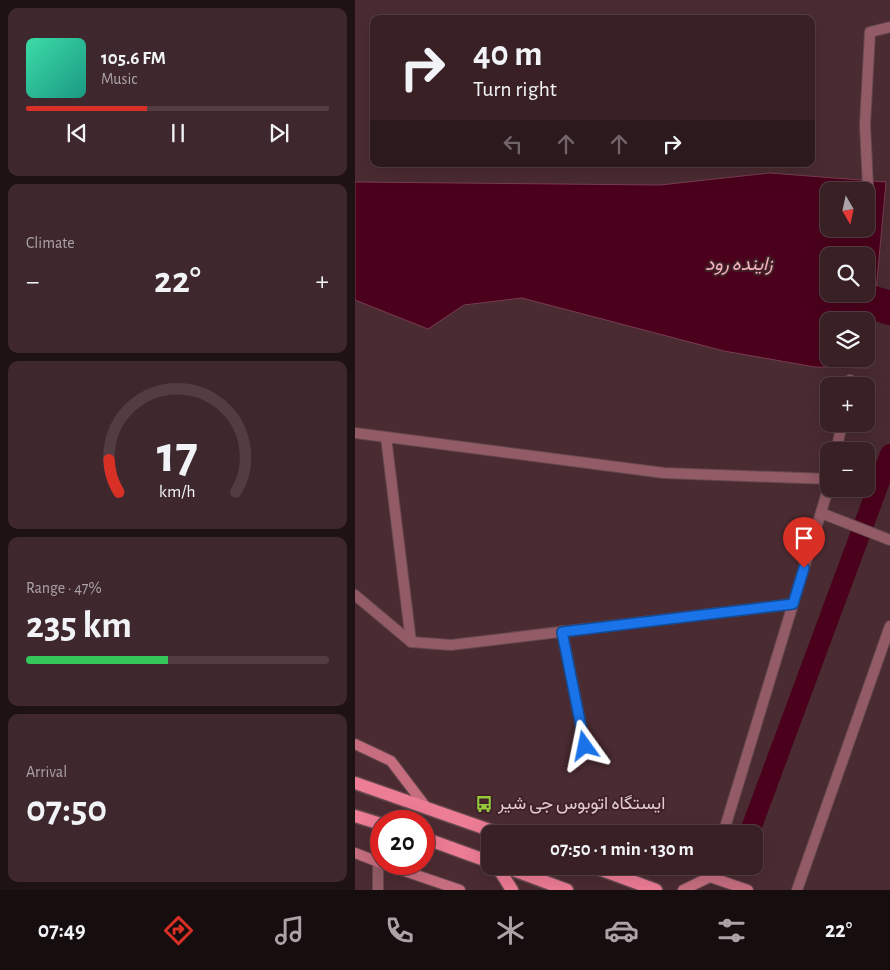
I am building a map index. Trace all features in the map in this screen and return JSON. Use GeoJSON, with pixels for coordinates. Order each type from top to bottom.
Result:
{"type":"FeatureCollection","features":[{"type":"Feature","properties":{"kind":"main road"},"geometry":{"type":"LineString","coordinates":[[355,744],[391,761],[426,807]]}},
{"type":"Feature","properties":{"kind":"main road"},"geometry":{"type":"LineString","coordinates":[[355,783],[481,827]]}},
{"type":"Feature","properties":{"kind":"main road"},"geometry":{"type":"LineString","coordinates":[[355,816],[370,821]]}},
{"type":"Feature","properties":{"kind":"main road"},"geometry":{"type":"LineString","coordinates":[[435,842],[481,859]]}},
{"type":"Feature","properties":{"kind":"main road"},"geometry":{"type":"LineString","coordinates":[[355,854],[370,859]]}},
{"type":"Feature","properties":{"kind":"main road"},"geometry":{"type":"LineString","coordinates":[[416,875],[460,890]]}},
{"type":"Feature","properties":{"kind":"main road"},"geometry":{"type":"LineString","coordinates":[[503,875],[512,890]]}},
{"type":"Feature","properties":{"kind":"main road"},"geometry":{"type":"LineString","coordinates":[[526,875],[567,890]]}},
{"type":"Feature","properties":{"kind":"main road"},"geometry":{"type":"LineString","coordinates":[[615,875],[656,890]]}},
{"type":"Feature","properties":{"kind":"main road"},"geometry":{"type":"LineString","coordinates":[[683,890],[710,877],[748,890]]}},
{"type":"Feature","properties":{"kind":"street"},"geometry":{"type":"LineString","coordinates":[[868,182],[865,125],[870,32],[890,27]]}},
{"type":"Feature","properties":{"kind":"street"},"geometry":{"type":"LineString","coordinates":[[355,434],[665,472],[820,479]]}},
{"type":"Feature","properties":{"kind":"street"},"geometry":{"type":"LineString","coordinates":[[386,437],[411,642]]}},
{"type":"Feature","properties":{"kind":"street"},"geometry":{"type":"LineString","coordinates":[[726,825],[826,497]]}},
{"type":"Feature","properties":{"kind":"street"},"geometry":{"type":"LineString","coordinates":[[821,513],[890,540]]}},
{"type":"Feature","properties":{"kind":"street"},"geometry":{"type":"LineString","coordinates":[[355,595],[411,642],[451,645],[793,604]]}},
{"type":"Feature","properties":{"kind":"street"},"geometry":{"type":"LineString","coordinates":[[797,890],[890,626]]}},
{"type":"Feature","properties":{"kind":"street"},"geometry":{"type":"LineString","coordinates":[[562,632],[585,746]]}},
{"type":"Feature","properties":{"kind":"street"},"geometry":{"type":"LineString","coordinates":[[378,890],[380,875]]}},
{"type":"Feature","properties":{"kind":"water","name":"زاینده رود"},"geometry":{"type":"Polygon","coordinates":[[[770,173],[886,182],[874,312],[820,312],[820,367],[869,368],[815,367],[724,351],[522,298],[464,305],[428,329],[355,300],[355,182],[660,185],[770,173]]]}},
{"type":"Feature","properties":{"kind":"waterway","name":"زاینده رود"},"geometry":{"type":"LineString","coordinates":[[870,302],[890,308]]}},
{"type":"Feature","properties":{"kind":"waterway"},"geometry":{"type":"LineString","coordinates":[[752,825],[890,454]]}},
{"type":"Feature","properties":{"kind":"place","name":"ایستگاه اتوبوس جی شیر"},"geometry":{"type":"Point","coordinates":[484,804]}},
{"type":"Feature","properties":{"kind":"route"},"geometry":{"type":"LineString","coordinates":[[585,746],[562,632],[793,604],[804,568]]}}]}
